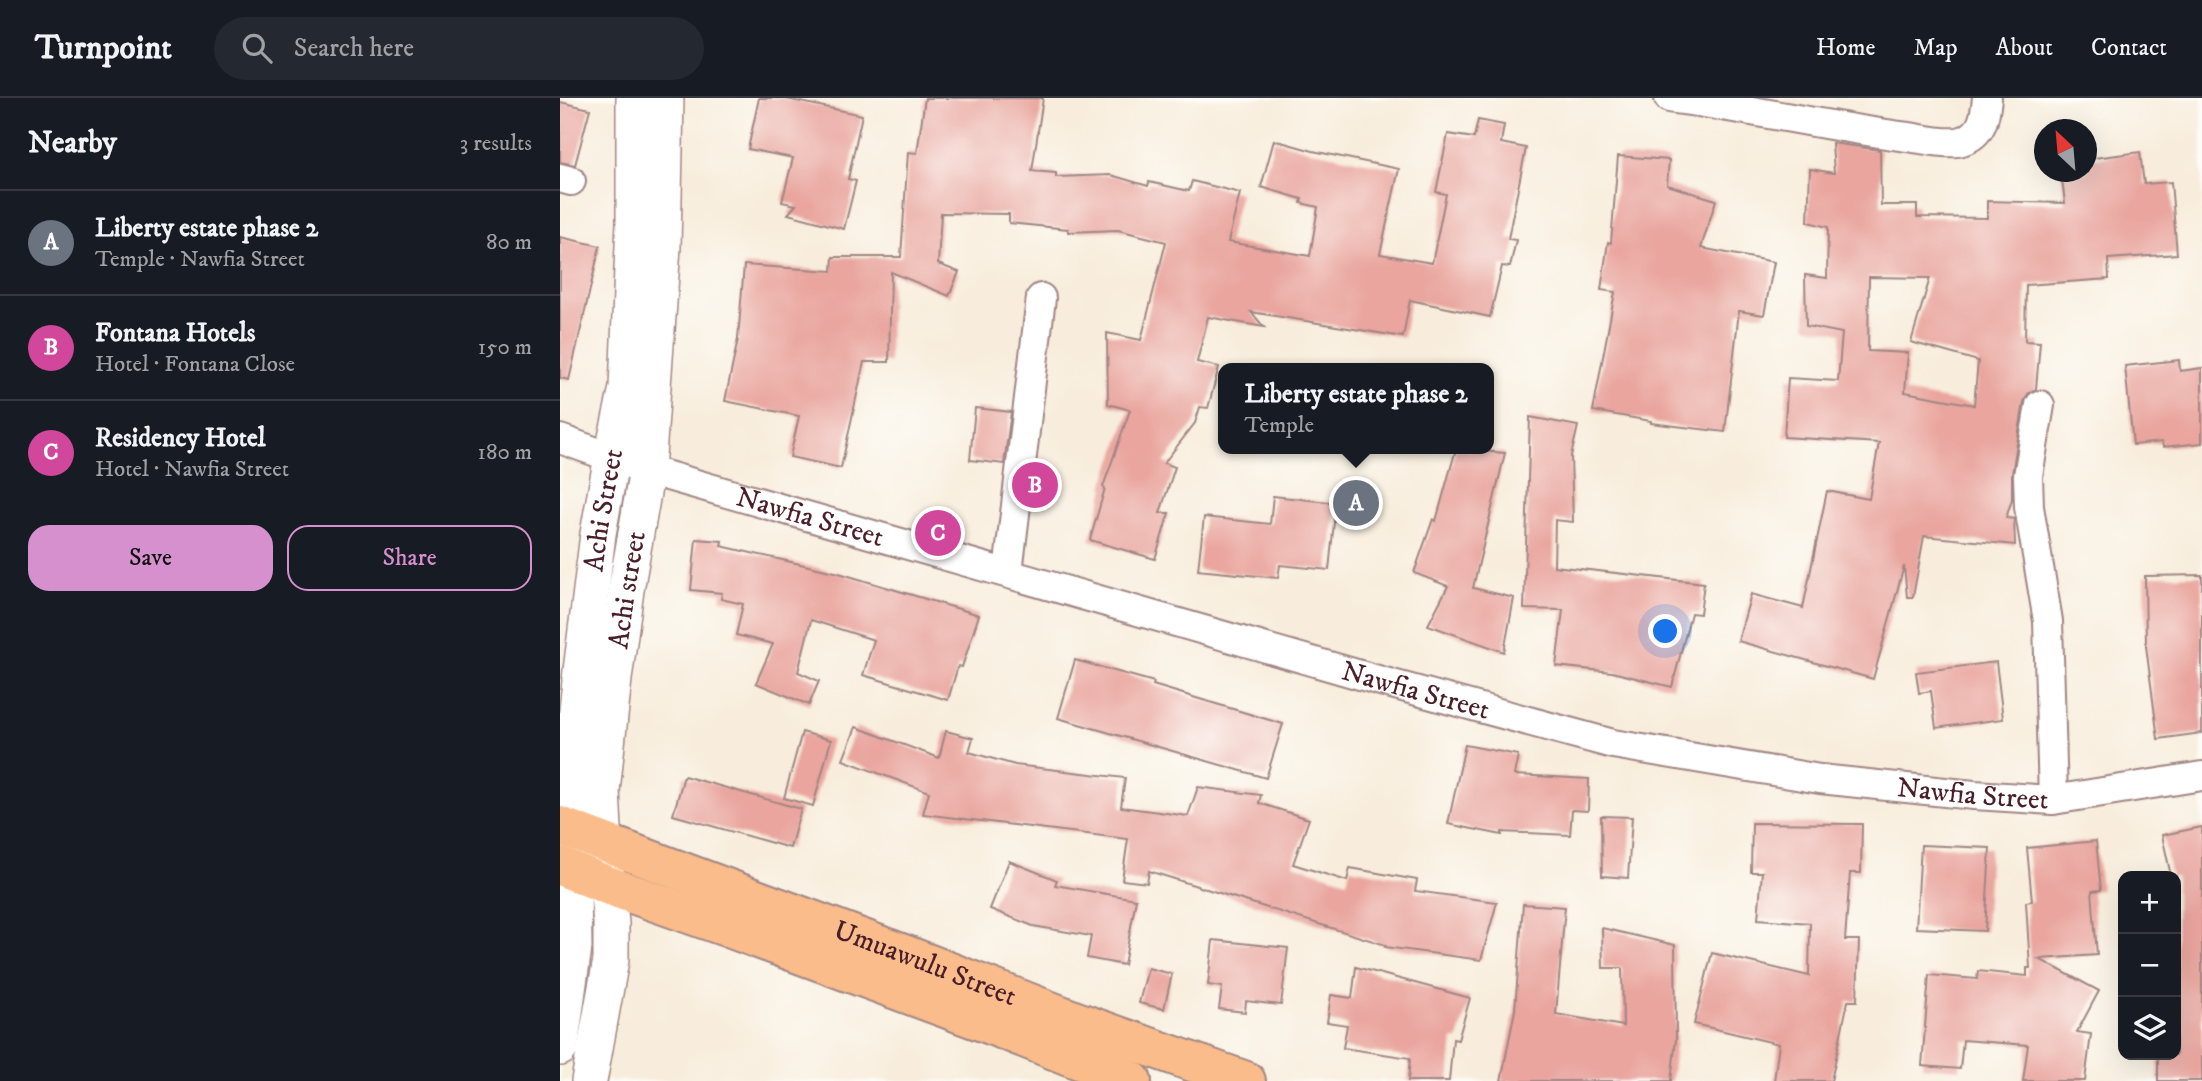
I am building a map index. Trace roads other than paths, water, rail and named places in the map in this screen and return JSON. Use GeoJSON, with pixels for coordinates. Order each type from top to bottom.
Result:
{"type":"FeatureCollection","features":[{"type":"Feature","properties":{"kind":"main road","name":"Umuawulu Street"},"geometry":{"type":"LineString","coordinates":[[565,828],[909,956],[1072,1039],[1132,1081]]}},
{"type":"Feature","properties":{"kind":"main road","name":"Umuawulu Street"},"geometry":{"type":"LineString","coordinates":[[566,868],[752,936],[1072,1039],[1246,1081]]}},
{"type":"Feature","properties":{"kind":"street","name":"Achi Street"},"geometry":{"type":"LineString","coordinates":[[560,1048],[573,947],[565,828],[598,534],[627,388],[634,222],[634,98]]}},
{"type":"Feature","properties":{"kind":"street","name":"Achi street"},"geometry":{"type":"LineString","coordinates":[[589,1081],[611,960],[602,791],[626,590],[647,470],[663,247],[666,98]]}},
{"type":"Feature","properties":{"kind":"street"},"geometry":{"type":"LineString","coordinates":[[1669,98],[1865,132],[1938,141],[1961,141],[1974,134],[1985,121],[1987,98]]}},
{"type":"Feature","properties":{"kind":"street"},"geometry":{"type":"LineString","coordinates":[[1008,572],[1041,298]]}},
{"type":"Feature","properties":{"kind":"street"},"geometry":{"type":"LineString","coordinates":[[2040,405],[2028,476],[2029,507],[2048,621],[2053,800]]}},
{"type":"Feature","properties":{"kind":"street","name":"Nawfia Street"},"geometry":{"type":"LineString","coordinates":[[560,439],[647,470],[1381,681],[1613,744],[1820,779],[1974,795],[2053,800],[2202,776]]}},
{"type":"Feature","properties":{"kind":"place","name":"Fontana Hotels"},"geometry":{"type":"Point","coordinates":[1035,485]}},
{"type":"Feature","properties":{"kind":"place","name":"Liberty estate phase 2"},"geometry":{"type":"Point","coordinates":[1356,503]}},
{"type":"Feature","properties":{"kind":"place","name":"Residency Hotel"},"geometry":{"type":"Point","coordinates":[938,533]}}]}
